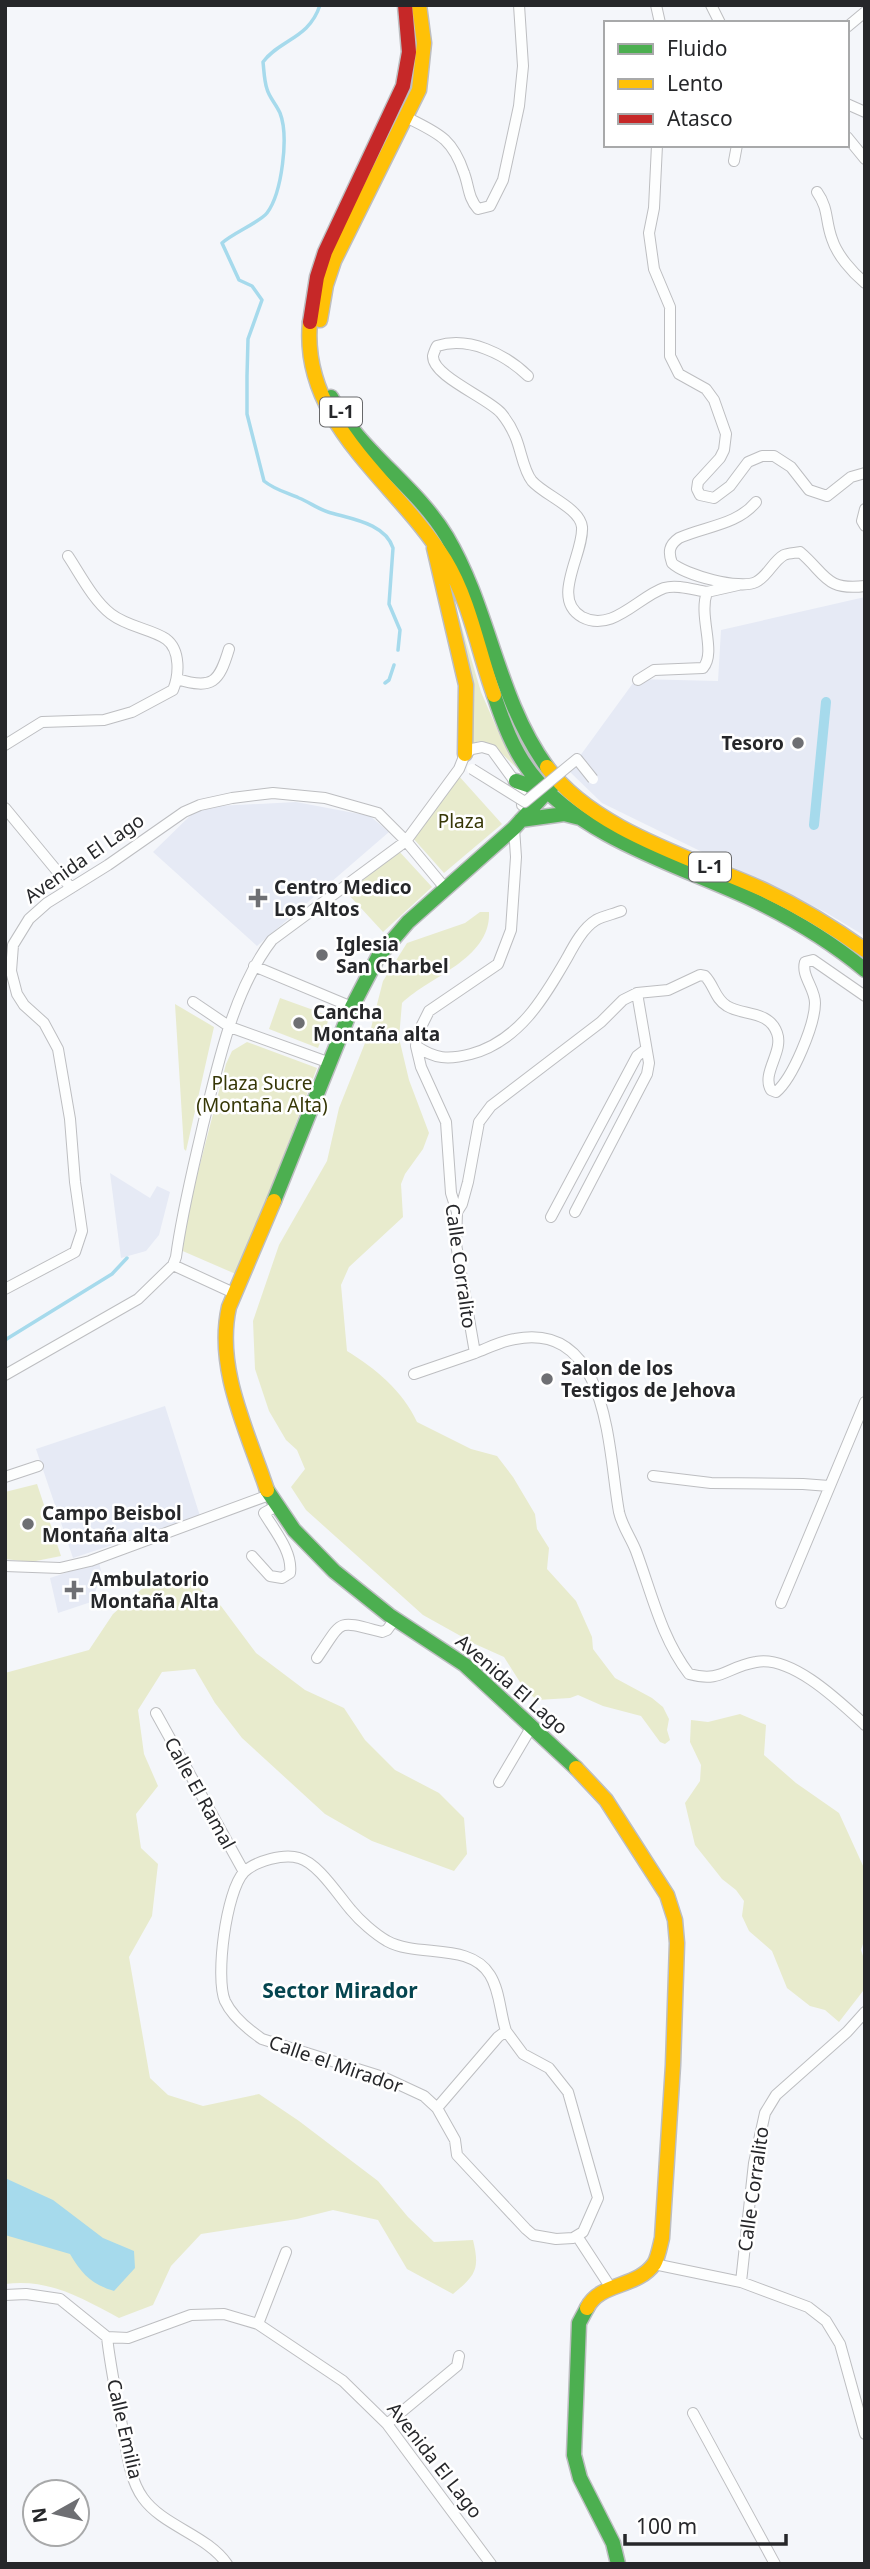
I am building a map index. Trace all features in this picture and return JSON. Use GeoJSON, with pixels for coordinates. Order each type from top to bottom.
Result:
{"type":"FeatureCollection","features":[{"type":"Feature","properties":{"kind":"main road","name":"L-1"},"geometry":{"type":"LineString","coordinates":[[405,5],[410,38],[405,81],[325,254],[313,295],[309,326],[310,359],[316,386],[336,426],[432,539],[459,588],[508,730],[532,773],[625,829],[819,918],[865,950]]}},
{"type":"Feature","properties":{"kind":"main road","name":"L-1"},"geometry":{"type":"LineString","coordinates":[[419,5],[424,43],[419,90],[334,261],[327,285],[319,332],[325,382],[333,401],[343,416],[431,516],[458,555],[488,631],[516,715],[552,787],[584,819],[619,841],[730,890],[818,935],[865,970]]}},
{"type":"Feature","properties":{"kind":"main road"},"geometry":{"type":"LineString","coordinates":[[432,539],[438,574],[467,685],[465,754]]}},
{"type":"Feature","properties":{"kind":"main road"},"geometry":{"type":"LineString","coordinates":[[516,782],[552,787]]}},
{"type":"Feature","properties":{"kind":"main road","name":"Avenida El Lago"},"geometry":{"type":"LineString","coordinates":[[552,787],[517,824],[392,938],[377,957],[352,1007],[236,1294],[225,1325],[228,1373],[272,1501],[294,1530],[334,1571],[395,1619],[465,1665],[565,1756],[606,1800],[667,1895],[675,1920],[677,1943],[673,2066],[662,2238],[654,2264]]}},
{"type":"Feature","properties":{"kind":"main road","name":"L-1"},"geometry":{"type":"LineString","coordinates":[[517,824],[564,814],[584,819]]}},
{"type":"Feature","properties":{"kind":"main road"},"geometry":{"type":"LineString","coordinates":[[618,2564],[613,2543],[580,2478],[574,2455],[579,2323],[592,2298],[634,2280],[654,2264]]}},
{"type":"Feature","properties":{"kind":"street"},"geometry":{"type":"LineString","coordinates":[[406,117],[449,142],[464,172],[471,200],[478,209],[491,206],[503,180],[519,106],[523,66],[519,5]]}},
{"type":"Feature","properties":{"kind":"street"},"geometry":{"type":"LineString","coordinates":[[711,5],[719,21]]}},
{"type":"Feature","properties":{"kind":"street"},"geometry":{"type":"LineString","coordinates":[[849,25],[865,12]]}},
{"type":"Feature","properties":{"kind":"street"},"geometry":{"type":"LineString","coordinates":[[849,105],[865,112]]}},
{"type":"Feature","properties":{"kind":"street"},"geometry":{"type":"LineString","coordinates":[[849,139],[865,159]]}},
{"type":"Feature","properties":{"kind":"street"},"geometry":{"type":"LineString","coordinates":[[657,147],[654,208],[649,233],[654,269],[670,307],[670,356],[679,374],[706,389],[714,400],[726,434],[720,458],[698,482],[700,495],[714,498],[730,486],[748,462],[762,456],[774,456],[791,467],[810,490],[827,496],[851,477],[865,473]]}},
{"type":"Feature","properties":{"kind":"street"},"geometry":{"type":"LineString","coordinates":[[734,161],[737,147]]}},
{"type":"Feature","properties":{"kind":"street"},"geometry":{"type":"LineString","coordinates":[[817,192],[826,204],[832,239],[839,253],[856,276],[865,283]]}},
{"type":"Feature","properties":{"kind":"street"},"geometry":{"type":"LineString","coordinates":[[528,376],[510,360],[485,349],[460,343],[449,342],[437,346],[433,355],[435,363],[445,376],[501,412],[514,435],[531,480],[577,515],[582,530],[568,599],[579,615],[589,620],[616,617],[664,589],[673,587],[707,593],[755,583],[785,555],[800,552],[828,581],[845,588],[865,586]]}},
{"type":"Feature","properties":{"kind":"street"},"geometry":{"type":"LineString","coordinates":[[738,585],[699,577],[678,569],[672,564],[670,548],[679,538],[746,514],[756,502]]}},
{"type":"Feature","properties":{"kind":"street"},"geometry":{"type":"LineString","coordinates":[[865,509],[862,521],[865,526]]}},
{"type":"Feature","properties":{"kind":"street"},"geometry":{"type":"LineString","coordinates":[[5,745],[42,722],[104,720],[132,712],[173,690],[177,679],[174,647],[166,639],[132,626],[109,613],[68,556]]}},
{"type":"Feature","properties":{"kind":"street"},"geometry":{"type":"LineString","coordinates":[[638,680],[654,670],[689,670],[704,668],[708,663],[709,642],[703,604],[707,593]]}},
{"type":"Feature","properties":{"kind":"street"},"geometry":{"type":"LineString","coordinates":[[177,679],[194,684],[215,681],[222,674],[229,649]]}},
{"type":"Feature","properties":{"kind":"street"},"geometry":{"type":"LineString","coordinates":[[5,1375],[138,1299],[173,1265],[192,1171],[221,1052],[254,966],[272,940],[405,841],[459,769],[465,754],[482,747],[492,750],[516,782],[523,798],[517,824],[511,930],[498,964],[429,1011],[417,1035],[416,1046],[437,1058],[450,1059],[487,1049],[524,1023],[548,991],[578,938],[596,920],[621,911]]}},
{"type":"Feature","properties":{"kind":"street"},"geometry":{"type":"LineString","coordinates":[[472,769],[525,802],[577,759],[593,779]]}},
{"type":"Feature","properties":{"kind":"street","name":"Avenida El Lago"},"geometry":{"type":"LineString","coordinates":[[5,1289],[75,1252],[82,1231],[70,1119],[58,1049],[44,1023],[17,994],[11,971],[9,945],[29,919],[47,902],[108,865],[184,812],[200,805],[244,796],[291,793],[346,803],[378,813],[445,888]]}},
{"type":"Feature","properties":{"kind":"street"},"geometry":{"type":"LineString","coordinates":[[5,808],[71,888]]}},
{"type":"Feature","properties":{"kind":"street"},"geometry":{"type":"LineString","coordinates":[[457,1212],[468,1182],[479,1122],[491,1106],[601,1022],[623,1000],[637,993],[668,990],[700,975],[705,976],[716,995],[726,1005],[757,1014],[775,1028],[779,1042],[768,1079],[771,1090],[776,1092],[796,1061],[811,1024],[815,1003],[804,968],[806,962],[813,960],[865,996]]}},
{"type":"Feature","properties":{"kind":"street"},"geometry":{"type":"LineString","coordinates":[[254,966],[352,1007]]}},
{"type":"Feature","properties":{"kind":"street"},"geometry":{"type":"LineString","coordinates":[[575,1212],[647,1074],[649,1063],[637,993]]}},
{"type":"Feature","properties":{"kind":"street"},"geometry":{"type":"LineString","coordinates":[[193,1002],[230,1027],[330,1063]]}},
{"type":"Feature","properties":{"kind":"street","name":"Calle Corralito"},"geometry":{"type":"LineString","coordinates":[[416,1046],[421,1067],[446,1122],[450,1193],[457,1212],[456,1244],[475,1353],[516,1339],[545,1339],[557,1341],[582,1364],[606,1417],[623,1525],[633,1543],[665,1637],[689,1674],[705,1678],[757,1661],[775,1662],[803,1674],[865,1725]]}},
{"type":"Feature","properties":{"kind":"street"},"geometry":{"type":"LineString","coordinates":[[551,1217],[637,1056],[645,1050]]}},
{"type":"Feature","properties":{"kind":"street"},"geometry":{"type":"LineString","coordinates":[[173,1265],[236,1294]]}},
{"type":"Feature","properties":{"kind":"street"},"geometry":{"type":"LineString","coordinates":[[414,1374],[475,1353]]}},
{"type":"Feature","properties":{"kind":"street"},"geometry":{"type":"LineString","coordinates":[[781,1604],[864,1404]]}},
{"type":"Feature","properties":{"kind":"street"},"geometry":{"type":"LineString","coordinates":[[5,1477],[38,1466]]}},
{"type":"Feature","properties":{"kind":"street"},"geometry":{"type":"LineString","coordinates":[[653,1476],[711,1483],[829,1486]]}},
{"type":"Feature","properties":{"kind":"street"},"geometry":{"type":"LineString","coordinates":[[252,1556],[271,1576],[282,1578],[290,1573],[287,1551],[264,1513],[272,1501]]}},
{"type":"Feature","properties":{"kind":"street"},"geometry":{"type":"LineString","coordinates":[[5,1566],[60,1568],[90,1561],[272,1501]]}},
{"type":"Feature","properties":{"kind":"street"},"geometry":{"type":"LineString","coordinates":[[317,1658],[340,1625],[346,1623],[382,1632],[387,1630],[395,1619]]}},
{"type":"Feature","properties":{"kind":"street","name":"Calle El Ramal"},"geometry":{"type":"LineString","coordinates":[[156,1713],[244,1872]]}},
{"type":"Feature","properties":{"kind":"street"},"geometry":{"type":"LineString","coordinates":[[499,1782],[532,1726]]}},
{"type":"Feature","properties":{"kind":"street"},"geometry":{"type":"LineString","coordinates":[[244,1872],[283,1856],[305,1860],[332,1886],[351,1911],[385,1940],[398,1946],[430,1953],[452,1953],[479,1963],[490,1975],[506,2031],[523,2054],[549,2068],[568,2092],[598,2198],[583,2232],[577,2236],[565,2239],[548,2238],[533,2235],[526,2229],[457,2155],[455,2140],[437,2108],[506,2031]]}},
{"type":"Feature","properties":{"kind":"street","name":"Calle el Mirador"},"geometry":{"type":"LineString","coordinates":[[244,1872],[229,1906],[222,1968],[225,2002],[250,2031],[262,2039],[383,2077],[424,2096],[437,2108]]}},
{"type":"Feature","properties":{"kind":"street","name":"Calle Corralito"},"geometry":{"type":"LineString","coordinates":[[741,2282],[754,2163],[765,2113],[776,2095],[847,2032],[865,2012]]}},
{"type":"Feature","properties":{"kind":"street"},"geometry":{"type":"LineString","coordinates":[[577,2236],[611,2288]]}},
{"type":"Feature","properties":{"kind":"street"},"geometry":{"type":"LineString","coordinates":[[258,2324],[286,2252]]}},
{"type":"Feature","properties":{"kind":"street"},"geometry":{"type":"LineString","coordinates":[[654,2264],[741,2282],[808,2307],[826,2321],[840,2344],[865,2434]]}},
{"type":"Feature","properties":{"kind":"street"},"geometry":{"type":"LineString","coordinates":[[5,2295],[26,2294],[60,2299],[107,2337]]}},
{"type":"Feature","properties":{"kind":"street","name":"Avenida El Lago"},"geometry":{"type":"LineString","coordinates":[[107,2337],[128,2338],[191,2315],[224,2314],[258,2324],[343,2381],[387,2424],[491,2564]]}},
{"type":"Feature","properties":{"kind":"street","name":"Calle Emilia"},"geometry":{"type":"LineString","coordinates":[[107,2337],[126,2455],[143,2498],[227,2564]]}},
{"type":"Feature","properties":{"kind":"street"},"geometry":{"type":"LineString","coordinates":[[387,2424],[457,2366],[459,2356]]}},
{"type":"Feature","properties":{"kind":"street"},"geometry":{"type":"LineString","coordinates":[[693,2413],[775,2564]]}},
{"type":"Feature","properties":{"kind":"shaded area"},"geometry":{"type":"Polygon","coordinates":[[[865,597],[865,936],[825,912],[602,803],[569,771],[636,679],[718,681],[721,630],[865,597]]]}},
{"type":"Feature","properties":{"kind":"shaded area","name":"Centro Medico Los Altos"},"geometry":{"type":"Polygon","coordinates":[[[296,802],[370,816],[389,832],[257,946],[153,852],[195,811],[217,806],[296,802]]]}},
{"type":"Feature","properties":{"kind":"shaded area"},"geometry":{"type":"Polygon","coordinates":[[[110,1173],[150,1198],[157,1186],[170,1192],[159,1235],[146,1251],[121,1258],[110,1173]]]}},
{"type":"Feature","properties":{"kind":"shaded area"},"geometry":{"type":"Polygon","coordinates":[[[165,1406],[200,1516],[73,1558],[36,1449],[165,1406]]]}},
{"type":"Feature","properties":{"kind":"shaded area","name":"Ambulatorio Montaña Alta"},"geometry":{"type":"Polygon","coordinates":[[[99,1562],[102,1575],[91,1602],[58,1613],[50,1578],[99,1562]]]}},
{"type":"Feature","properties":{"kind":"green space"},"geometry":{"type":"Polygon","coordinates":[[[444,567],[481,692],[501,738],[523,774],[496,748],[480,741],[464,746],[468,735],[444,567]]]}},
{"type":"Feature","properties":{"kind":"green space","name":"Plaza"},"geometry":{"type":"Polygon","coordinates":[[[458,775],[502,824],[444,873],[412,837],[458,775]]]}},
{"type":"Feature","properties":{"kind":"green space"},"geometry":{"type":"Polygon","coordinates":[[[397,849],[432,887],[383,932],[348,894],[397,849]]]}},
{"type":"Feature","properties":{"kind":"green space"},"geometry":{"type":"Polygon","coordinates":[[[480,912],[489,912],[487,928],[470,954],[402,1003],[399,1038],[409,1080],[429,1133],[423,1149],[401,1184],[403,1217],[349,1267],[341,1285],[347,1351],[368,1365],[396,1390],[417,1422],[471,1449],[497,1456],[535,1514],[537,1529],[549,1548],[547,1569],[576,1601],[592,1637],[593,1649],[615,1678],[663,1707],[669,1719],[667,1730],[670,1740],[665,1744],[660,1742],[641,1716],[603,1706],[578,1695],[537,1700],[525,1690],[504,1657],[423,1615],[306,1510],[291,1487],[305,1469],[297,1450],[286,1440],[269,1411],[255,1369],[253,1321],[279,1245],[327,1161],[339,1108],[371,1028],[383,981],[407,943],[465,923],[480,912]]]}},
{"type":"Feature","properties":{"kind":"green space","name":"Cancha Montaña alta"},"geometry":{"type":"Polygon","coordinates":[[[280,998],[330,1016],[318,1048],[269,1029],[280,998]]]}},
{"type":"Feature","properties":{"kind":"green space"},"geometry":{"type":"Polygon","coordinates":[[[175,1004],[214,1027],[186,1151],[184,1149],[175,1004]]]}},
{"type":"Feature","properties":{"kind":"green space","name":"Plaza Sucre (Montaña Alta)"},"geometry":{"type":"Polygon","coordinates":[[[247,1042],[317,1068],[238,1275],[178,1249],[226,1064],[232,1051],[247,1042]]]}},
{"type":"Feature","properties":{"kind":"green space","name":"Campo Beisbol Montaña alta"},"geometry":{"type":"Polygon","coordinates":[[[37,1484],[61,1556],[31,1562],[5,1559],[5,1492],[37,1484]]]}},
{"type":"Feature","properties":{"kind":"green space"},"geometry":{"type":"Polygon","coordinates":[[[182,1574],[221,1606],[256,1653],[305,1690],[344,1708],[365,1740],[395,1770],[439,1793],[464,1818],[467,1854],[454,1871],[372,1841],[325,1814],[242,1738],[215,1703],[195,1669],[162,1672],[138,1710],[144,1754],[158,1786],[136,1814],[141,1848],[158,1864],[152,1916],[129,1957],[150,2078],[168,2095],[203,2106],[259,2094],[378,2181],[408,2217],[434,2242],[473,2240],[476,2258],[474,2271],[467,2282],[453,2294],[407,2269],[378,2220],[333,2210],[297,2219],[201,2234],[171,2266],[153,2305],[119,2318],[64,2291],[36,2284],[5,2284],[5,1673],[89,1650],[113,1614],[151,1581],[182,1574]]]}},
{"type":"Feature","properties":{"kind":"green space"},"geometry":{"type":"Polygon","coordinates":[[[740,1714],[766,1725],[764,1755],[796,1783],[839,1813],[864,1868],[865,1938],[861,1950],[865,1962],[863,1991],[839,2022],[825,2010],[810,2006],[787,1988],[772,1951],[749,1931],[742,1916],[744,1901],[695,1845],[685,1803],[700,1781],[701,1765],[690,1742],[691,1720],[708,1722],[740,1714]]]}},
{"type":"Feature","properties":{"kind":"water"},"geometry":{"type":"Polygon","coordinates":[[[5,2178],[53,2200],[103,2238],[134,2251],[135,2268],[114,2291],[88,2277],[70,2254],[5,2235],[5,2178]]]}},
{"type":"Feature","properties":{"kind":"waterway"},"geometry":{"type":"LineString","coordinates":[[320,5],[309,25],[263,62],[266,86],[283,123],[284,149],[277,192],[264,216],[222,243],[239,280],[252,286],[262,300],[248,339],[247,414],[264,481],[324,511],[375,527],[389,540],[393,548],[389,604],[400,630],[398,650]]}},
{"type":"Feature","properties":{"kind":"waterway"},"geometry":{"type":"LineString","coordinates":[[385,683],[389,680],[394,665]]}},
{"type":"Feature","properties":{"kind":"waterway"},"geometry":{"type":"LineString","coordinates":[[814,825],[826,702]]}},
{"type":"Feature","properties":{"kind":"waterway"},"geometry":{"type":"LineString","coordinates":[[5,1340],[112,1274],[127,1258]]}},
{"type":"Feature","properties":{"kind":"traffic: fast"},"geometry":{"type":"LineString","coordinates":[[331,397],[357,434],[420,501],[447,537],[474,594],[516,712],[547,767]]}},
{"type":"Feature","properties":{"kind":"traffic: fast"},"geometry":{"type":"LineString","coordinates":[[494,695],[509,736],[531,773],[551,795],[575,814],[631,847],[779,913],[823,939],[865,970]]}},
{"type":"Feature","properties":{"kind":"traffic: fast"},"geometry":{"type":"LineString","coordinates":[[516,781],[549,792]]}},
{"type":"Feature","properties":{"kind":"traffic: fast"},"geometry":{"type":"LineString","coordinates":[[274,1201],[352,1007],[378,957],[408,922],[514,828],[555,783]]}},
{"type":"Feature","properties":{"kind":"traffic: fast"},"geometry":{"type":"LineString","coordinates":[[521,820],[564,814],[580,818]]}},
{"type":"Feature","properties":{"kind":"traffic: fast"},"geometry":{"type":"LineString","coordinates":[[267,1490],[294,1530],[334,1571],[389,1615],[465,1665],[576,1768]]}},
{"type":"Feature","properties":{"kind":"traffic: fast"},"geometry":{"type":"LineString","coordinates":[[587,2308],[579,2323],[574,2455],[580,2478],[613,2543],[618,2564]]}},
{"type":"Feature","properties":{"kind":"traffic: slow"},"geometry":{"type":"LineString","coordinates":[[320,320],[326,285],[334,261],[419,90],[424,43],[419,5]]}},
{"type":"Feature","properties":{"kind":"traffic: slow"},"geometry":{"type":"LineString","coordinates":[[310,322],[311,358],[320,391],[336,422],[356,450],[445,560],[461,592],[494,695]]}},
{"type":"Feature","properties":{"kind":"traffic: slow"},"geometry":{"type":"LineString","coordinates":[[434,548],[466,685],[465,754]]}},
{"type":"Feature","properties":{"kind":"traffic: slow"},"geometry":{"type":"LineString","coordinates":[[547,767],[567,789],[591,809],[618,826],[777,897],[841,933],[865,950]]}},
{"type":"Feature","properties":{"kind":"traffic: slow"},"geometry":{"type":"LineString","coordinates":[[267,1490],[230,1377],[226,1330],[229,1307],[274,1201]]}},
{"type":"Feature","properties":{"kind":"traffic: slow"},"geometry":{"type":"LineString","coordinates":[[576,1768],[606,1800],[667,1895],[675,1920],[677,1943],[673,2065],[660,2248],[654,2264],[647,2272],[609,2289],[593,2300],[587,2308]]}},
{"type":"Feature","properties":{"kind":"traffic: jam"},"geometry":{"type":"LineString","coordinates":[[310,322],[317,277],[325,252],[403,86],[409,52],[405,5]]}},
{"type":"Feature","properties":{"kind":"place","name":"Tesoro"},"geometry":{"type":"Point","coordinates":[798,743]}},
{"type":"Feature","properties":{"kind":"place","name":"Centro Medico Los Altos"},"geometry":{"type":"Point","coordinates":[258,898]}},
{"type":"Feature","properties":{"kind":"place","name":"Iglesia San Charbel"},"geometry":{"type":"Point","coordinates":[322,955]}},
{"type":"Feature","properties":{"kind":"place","name":"Cancha Montaña alta"},"geometry":{"type":"Point","coordinates":[299,1023]}},
{"type":"Feature","properties":{"kind":"place","name":"Salon de los Testigos de Jehova"},"geometry":{"type":"Point","coordinates":[547,1379]}},
{"type":"Feature","properties":{"kind":"place","name":"Campo Beisbol Montaña alta"},"geometry":{"type":"Point","coordinates":[28,1524]}},
{"type":"Feature","properties":{"kind":"place","name":"Ambulatorio Montaña Alta"},"geometry":{"type":"Point","coordinates":[74,1590]}},
{"type":"Feature","properties":{"kind":"district","name":"Sector Mirador"},"geometry":{"type":"Point","coordinates":[340,1991]}}]}
